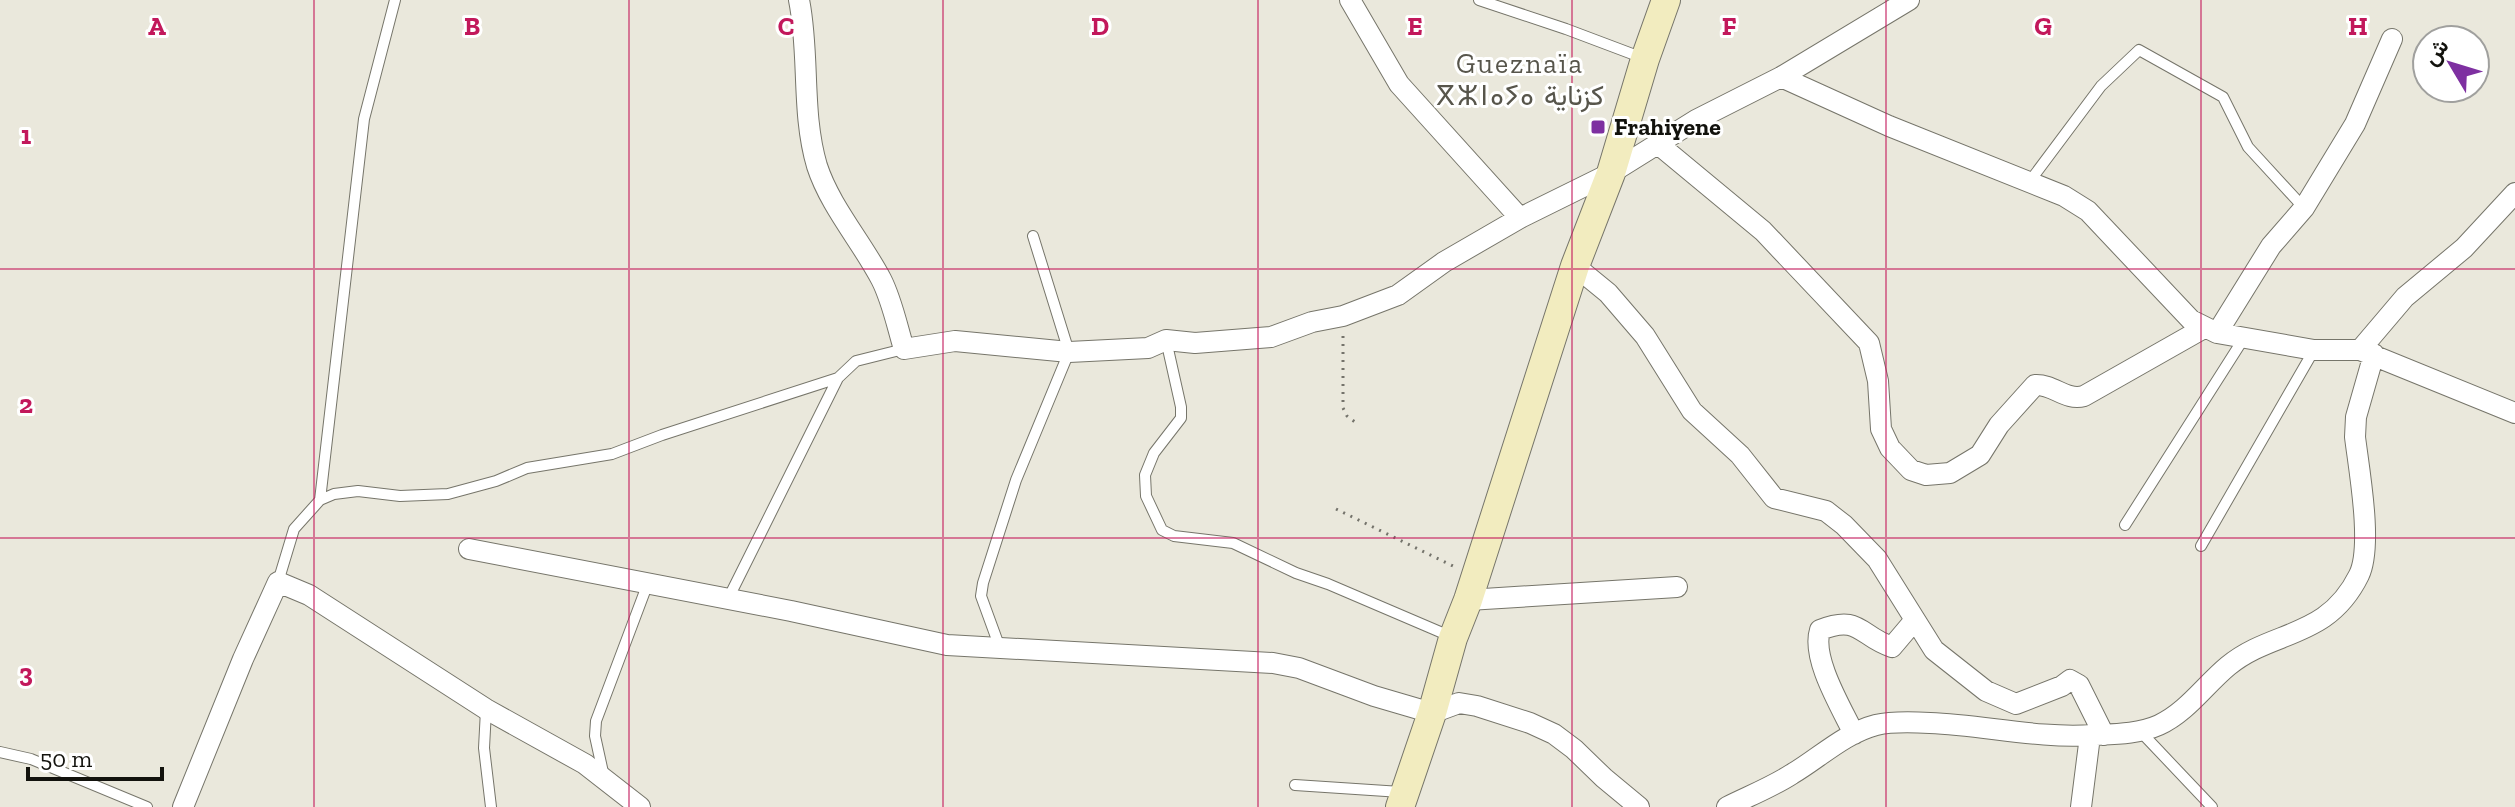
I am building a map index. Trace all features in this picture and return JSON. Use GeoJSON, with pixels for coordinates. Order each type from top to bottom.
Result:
{"type":"FeatureCollection","features":[{"type":"Feature","properties":{"kind":"street"},"geometry":{"type":"LineString","coordinates":[[799,0],[804,22],[809,124],[817,166],[883,282],[904,349],[955,341],[1069,352],[1148,348],[1166,340],[1195,343],[1271,337],[1312,322],[1343,316],[1398,295],[1444,262],[1520,218],[1611,173],[1696,120],[1781,77],[1909,0]]}},
{"type":"Feature","properties":{"kind":"street"},"geometry":{"type":"LineString","coordinates":[[1350,0],[1399,84],[1520,218]]}},
{"type":"Feature","properties":{"kind":"street"},"geometry":{"type":"LineString","coordinates":[[1403,800],[1575,266],[1611,173],[1666,0]]}},
{"type":"Feature","properties":{"kind":"street"},"geometry":{"type":"LineString","coordinates":[[1658,144],[1763,231],[1869,343],[1878,381],[1881,429],[1890,448],[1911,470],[1926,475],[1950,473],[1980,455],[1999,425],[2035,385],[2046,386],[2070,398],[2084,396],[2211,331],[2271,246],[2304,208],[2355,124],[2392,39]]}},
{"type":"Feature","properties":{"kind":"street"},"geometry":{"type":"LineString","coordinates":[[1781,77],[1889,126],[2064,196],[2088,211],[2191,320],[2211,331],[2314,350],[2367,352],[2515,413]]}},
{"type":"Feature","properties":{"kind":"street"},"geometry":{"type":"LineString","coordinates":[[1727,807],[1789,776],[1854,734],[1877,725],[1908,722],[2097,735],[2140,731],[2161,724],[2181,711],[2241,658],[2312,627],[2330,612],[2360,574],[2366,554],[2355,437],[2367,352],[2405,297],[2464,248],[2515,193]]}},
{"type":"Feature","properties":{"kind":"street"},"geometry":{"type":"LineString","coordinates":[[1575,266],[1608,293],[1645,336],[1692,411],[1740,455],[1774,498],[1826,511],[1877,559],[1934,650],[1986,691],[2016,704],[2070,680],[2079,685],[2097,735],[2081,807]]}},
{"type":"Feature","properties":{"kind":"street"},"geometry":{"type":"LineString","coordinates":[[469,549],[947,645],[1273,663],[1299,668],[1374,696],[1432,713],[1459,703],[1477,706],[1554,734],[1639,807]]}},
{"type":"Feature","properties":{"kind":"street"},"geometry":{"type":"LineString","coordinates":[[183,807],[278,582],[309,595],[486,709],[555,746],[640,807]]}},
{"type":"Feature","properties":{"kind":"street"},"geometry":{"type":"LineString","coordinates":[[1472,589],[1677,587]]}},
{"type":"Feature","properties":{"kind":"street"},"geometry":{"type":"LineString","coordinates":[[1854,734],[1821,661],[1816,641],[1820,630],[1837,623],[1847,623],[1868,633],[1879,643],[1892,647],[1914,621]]}},
{"type":"Feature","properties":{"kind":"lane"},"geometry":{"type":"LineString","coordinates":[[320,500],[364,119],[395,0]]}},
{"type":"Feature","properties":{"kind":"lane"},"geometry":{"type":"LineString","coordinates":[[1479,0],[1645,59]]}},
{"type":"Feature","properties":{"kind":"lane"},"geometry":{"type":"LineString","coordinates":[[2030,181],[2101,86],[2139,50],[2223,97],[2248,147],[2304,208]]}},
{"type":"Feature","properties":{"kind":"lane"},"geometry":{"type":"LineString","coordinates":[[1000,648],[981,596],[983,583],[1016,480],[1069,352],[1033,236]]}},
{"type":"Feature","properties":{"kind":"lane"},"geometry":{"type":"LineString","coordinates":[[2125,525],[2244,337]]}},
{"type":"Feature","properties":{"kind":"lane"},"geometry":{"type":"LineString","coordinates":[[1166,340],[1181,418],[1154,453],[1144,486],[1162,530],[1174,536],[1233,543],[1296,573],[1453,638]]}},
{"type":"Feature","properties":{"kind":"lane"},"geometry":{"type":"LineString","coordinates":[[728,599],[838,378],[856,361],[904,349]]}},
{"type":"Feature","properties":{"kind":"lane"},"geometry":{"type":"LineString","coordinates":[[2201,546],[2314,350]]}},
{"type":"Feature","properties":{"kind":"lane"},"geometry":{"type":"LineString","coordinates":[[278,582],[294,529],[320,500],[334,494],[358,491],[400,496],[448,494],[496,481],[527,468],[612,454],[838,378]]}},
{"type":"Feature","properties":{"kind":"lane"},"geometry":{"type":"LineString","coordinates":[[605,779],[595,736],[596,721],[648,583]]}},
{"type":"Feature","properties":{"kind":"lane"},"geometry":{"type":"LineString","coordinates":[[486,709],[484,748],[491,807]]}},
{"type":"Feature","properties":{"kind":"lane"},"geometry":{"type":"LineString","coordinates":[[2140,731],[2212,807]]}},
{"type":"Feature","properties":{"kind":"lane"},"geometry":{"type":"LineString","coordinates":[[0,752],[31,759],[147,807]]}},
{"type":"Feature","properties":{"kind":"lane"},"geometry":{"type":"LineString","coordinates":[[1295,785],[1403,800]]}},
{"type":"Feature","properties":{"kind":"path"},"geometry":{"type":"LineString","coordinates":[[1343,316],[1343,408],[1347,416],[1359,425]]}},
{"type":"Feature","properties":{"kind":"path"},"geometry":{"type":"LineString","coordinates":[[1336,509],[1472,589]]}},
{"type":"Feature","properties":{"kind":"place","name":"Frahiyene"},"geometry":{"type":"Point","coordinates":[1598,127]}},
{"type":"Feature","properties":{"kind":"district","name":"Gueznaïa ⴳⵣⵏⴰⵢⴰ كزناية"},"geometry":{"type":"Point","coordinates":[1520,79]}}]}
